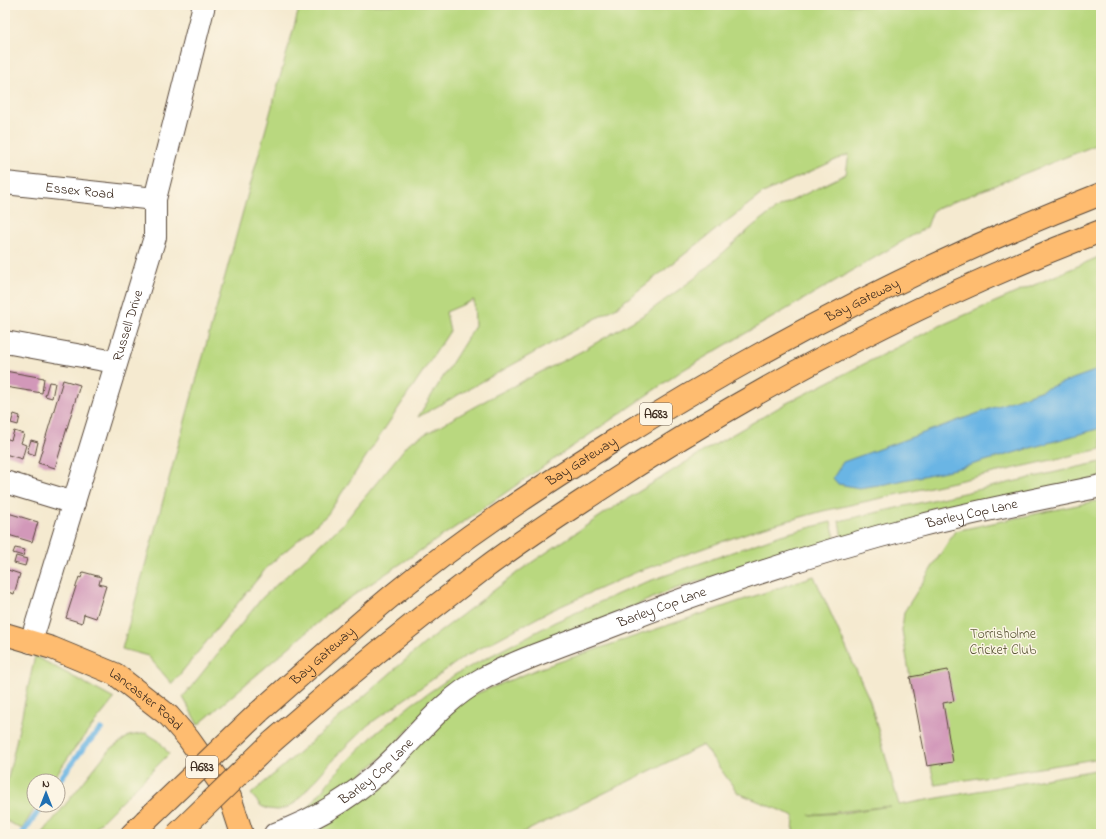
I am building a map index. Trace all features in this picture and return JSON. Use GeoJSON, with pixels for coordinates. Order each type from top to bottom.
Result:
{"type":"FeatureCollection","features":[{"type":"Feature","properties":{"kind":"main road","name":"Bay Gateway"},"geometry":{"type":"LineString","coordinates":[[139,827],[259,712],[394,594],[470,536],[542,486],[680,399],[805,329],[921,271],[1060,210],[1101,194]]}},
{"type":"Feature","properties":{"kind":"main road","name":"A683"},"geometry":{"type":"LineString","coordinates":[[177,834],[272,742],[340,682],[487,566],[609,483],[710,420],[819,360],[939,300],[1101,231]]}},
{"type":"Feature","properties":{"kind":"main road","name":"Lancaster Road"},"geometry":{"type":"LineString","coordinates":[[5,634],[52,648],[115,674],[169,716],[188,738],[230,797],[240,828]]}},
{"type":"Feature","properties":{"kind":"street","name":"Russell Drive"},"geometry":{"type":"LineString","coordinates":[[31,642],[74,503],[115,362],[155,237],[155,199],[204,5]]}},
{"type":"Feature","properties":{"kind":"street","name":"Essex Road"},"geometry":{"type":"LineString","coordinates":[[5,183],[155,199]]}},
{"type":"Feature","properties":{"kind":"street"},"geometry":{"type":"LineString","coordinates":[[5,342],[115,362]]}},
{"type":"Feature","properties":{"kind":"street"},"geometry":{"type":"LineString","coordinates":[[5,482],[74,503]]}},
{"type":"Feature","properties":{"kind":"street","name":"Barley Cop Lane"},"geometry":{"type":"LineString","coordinates":[[275,834],[300,825],[352,795],[395,757],[445,704],[462,691],[501,669],[691,595],[830,552],[918,526],[1101,486]]}},
{"type":"Feature","properties":{"kind":"green space"},"geometry":{"type":"Polygon","coordinates":[[[300,5],[1101,5],[1101,143],[933,210],[927,227],[683,370],[469,518],[336,607],[198,725],[183,697],[262,598],[342,525],[409,443],[492,397],[582,351],[647,313],[695,278],[754,225],[779,207],[846,174],[849,154],[763,193],[617,307],[418,417],[475,326],[474,300],[446,312],[450,331],[327,515],[268,566],[172,684],[148,656],[122,649],[300,5]]]}},
{"type":"Feature","properties":{"kind":"green space"},"geometry":{"type":"Polygon","coordinates":[[[1101,256],[1101,449],[823,511],[758,529],[639,571],[550,611],[464,657],[368,725],[337,755],[295,803],[278,810],[268,809],[261,806],[251,794],[424,644],[522,569],[608,511],[704,451],[783,405],[935,328],[1101,256]]]}},
{"type":"Feature","properties":{"kind":"green space"},"geometry":{"type":"Polygon","coordinates":[[[1101,462],[1101,477],[842,539],[839,521],[1101,462]]]}},
{"type":"Feature","properties":{"kind":"green space","name":"Torrisholme Cricket Club"},"geometry":{"type":"Polygon","coordinates":[[[1101,500],[1101,758],[935,785],[910,677],[902,630],[904,612],[955,531],[1101,500]]]}},
{"type":"Feature","properties":{"kind":"green space"},"geometry":{"type":"Polygon","coordinates":[[[831,522],[836,542],[729,571],[669,591],[462,680],[436,699],[387,753],[357,778],[303,814],[340,768],[375,734],[412,704],[456,674],[555,622],[638,585],[781,535],[831,522]]]}},
{"type":"Feature","properties":{"kind":"green space"},"geometry":{"type":"Polygon","coordinates":[[[814,576],[870,701],[899,805],[1101,769],[1101,834],[793,834],[794,816],[738,793],[703,745],[520,834],[312,834],[315,827],[463,699],[538,669],[814,576]],[[890,806],[811,815],[843,813],[890,806]]]}},
{"type":"Feature","properties":{"kind":"green space"},"geometry":{"type":"Polygon","coordinates":[[[35,656],[114,699],[74,749],[58,773],[26,773],[26,813],[32,813],[22,829],[5,820],[5,792],[35,656]]]}},
{"type":"Feature","properties":{"kind":"green space"},"geometry":{"type":"Polygon","coordinates":[[[146,733],[159,741],[169,754],[89,834],[42,834],[59,813],[66,813],[66,804],[108,751],[129,736],[146,733]]]}},
{"type":"Feature","properties":{"kind":"water"},"geometry":{"type":"Polygon","coordinates":[[[1101,366],[1101,428],[964,467],[886,484],[859,488],[838,484],[833,478],[843,462],[1092,372],[1101,366]]]}},
{"type":"Feature","properties":{"kind":"building"},"geometry":{"type":"Polygon","coordinates":[[[5,371],[44,378],[42,393],[5,387],[5,371]]]}},
{"type":"Feature","properties":{"kind":"building"},"geometry":{"type":"Polygon","coordinates":[[[63,380],[80,385],[55,468],[38,463],[63,380]]]}},
{"type":"Feature","properties":{"kind":"building"},"geometry":{"type":"Polygon","coordinates":[[[49,382],[55,383],[52,398],[45,396],[49,382]]]}},
{"type":"Feature","properties":{"kind":"building"},"geometry":{"type":"Polygon","coordinates":[[[14,414],[20,416],[18,425],[11,423],[14,414]]]}},
{"type":"Feature","properties":{"kind":"building"},"geometry":{"type":"Polygon","coordinates":[[[14,431],[24,434],[21,443],[26,445],[22,459],[5,454],[5,438],[11,440],[14,431]]]}},
{"type":"Feature","properties":{"kind":"building"},"geometry":{"type":"Polygon","coordinates":[[[31,440],[38,442],[35,455],[27,452],[31,440]]]}},
{"type":"Feature","properties":{"kind":"building"},"geometry":{"type":"Polygon","coordinates":[[[8,513],[38,522],[32,542],[5,534],[5,521],[8,513]]]}},
{"type":"Feature","properties":{"kind":"building"},"geometry":{"type":"Polygon","coordinates":[[[15,548],[25,550],[23,556],[13,553],[15,548]]]}},
{"type":"Feature","properties":{"kind":"building"},"geometry":{"type":"Polygon","coordinates":[[[16,556],[27,559],[25,566],[14,563],[16,556]]]}},
{"type":"Feature","properties":{"kind":"building"},"geometry":{"type":"Polygon","coordinates":[[[5,569],[20,574],[14,594],[5,591],[5,569]]]}},
{"type":"Feature","properties":{"kind":"building"},"geometry":{"type":"Polygon","coordinates":[[[83,572],[101,577],[99,584],[106,586],[96,618],[84,614],[82,623],[66,618],[79,577],[81,578],[83,572]]]}},
{"type":"Feature","properties":{"kind":"building"},"geometry":{"type":"Polygon","coordinates":[[[948,670],[954,701],[943,703],[953,762],[927,766],[910,677],[948,670]]]}},
{"type":"Feature","properties":{"kind":"waterway"},"geometry":{"type":"LineString","coordinates":[[65,773],[84,747],[101,729]]}},
{"type":"Feature","properties":{"kind":"waterway"},"geometry":{"type":"LineString","coordinates":[[22,834],[37,813]]}}]}
